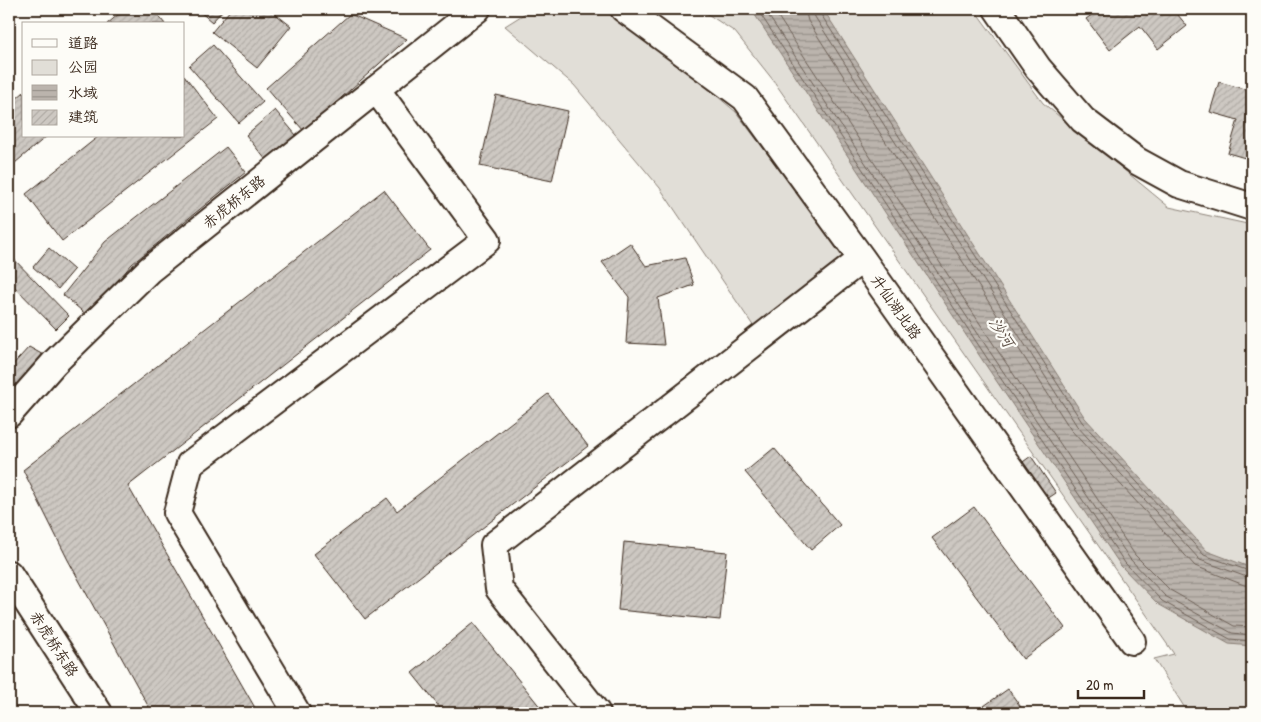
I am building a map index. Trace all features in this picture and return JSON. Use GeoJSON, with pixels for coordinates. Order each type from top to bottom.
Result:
{"type":"FeatureCollection","features":[{"type":"Feature","properties":{"kind":"street","name":"赤虎桥东路"},"geometry":{"type":"LineString","coordinates":[[9,414],[54,363],[149,270],[477,9]]}},
{"type":"Feature","properties":{"kind":"street","name":"升仙湖北路"},"geometry":{"type":"LineString","coordinates":[[624,9],[745,98],[862,259],[1132,641]]}},
{"type":"Feature","properties":{"kind":"street"},"geometry":{"type":"LineString","coordinates":[[997,9],[1038,68],[1083,120],[1137,162],[1179,184],[1252,207]]}},
{"type":"Feature","properties":{"kind":"street"},"geometry":{"type":"LineString","coordinates":[[297,713],[177,513],[190,464],[487,240],[376,89]]}},
{"type":"Feature","properties":{"kind":"street"},"geometry":{"type":"LineString","coordinates":[[596,713],[499,589],[494,545],[862,259]]}},
{"type":"Feature","properties":{"kind":"street","name":"赤虎桥东路"},"geometry":{"type":"LineString","coordinates":[[9,574],[99,713]]}},
{"type":"Feature","properties":{"kind":"green space"},"geometry":{"type":"Polygon","coordinates":[[[532,9],[603,9],[667,54],[736,112],[846,258],[756,330],[660,188],[574,85],[505,26],[532,9]]]}},
{"type":"Feature","properties":{"kind":"green space"},"geometry":{"type":"Polygon","coordinates":[[[700,9],[974,9],[1043,103],[1169,207],[1252,225],[1252,713],[1188,713],[1154,659],[1174,654],[773,80],[735,32],[700,9]]]}},
{"type":"Feature","properties":{"kind":"water","name":"沙河"},"geometry":{"type":"Polygon","coordinates":[[[751,9],[823,9],[1085,418],[1207,551],[1252,568],[1252,646],[1229,644],[1158,604],[1121,566],[983,361],[751,9]]]}},
{"type":"Feature","properties":{"kind":"building"},"geometry":{"type":"Polygon","coordinates":[[[125,9],[153,9],[163,22],[109,22],[125,9]]]}},
{"type":"Feature","properties":{"kind":"building"},"geometry":{"type":"Polygon","coordinates":[[[201,9],[224,9],[212,22],[199,11],[201,9]]]}},
{"type":"Feature","properties":{"kind":"building"},"geometry":{"type":"Polygon","coordinates":[[[231,9],[269,9],[291,26],[257,68],[212,32],[231,9]]]}},
{"type":"Feature","properties":{"kind":"building"},"geometry":{"type":"Polygon","coordinates":[[[1100,9],[1173,9],[1187,26],[1158,49],[1140,26],[1110,50],[1086,19],[1100,9]]]}},
{"type":"Feature","properties":{"kind":"building"},"geometry":{"type":"Polygon","coordinates":[[[350,14],[407,39],[304,131],[266,88],[350,14]]]}},
{"type":"Feature","properties":{"kind":"building"},"geometry":{"type":"Polygon","coordinates":[[[213,45],[263,102],[239,123],[189,66],[213,45]]]}},
{"type":"Feature","properties":{"kind":"building"},"geometry":{"type":"Polygon","coordinates":[[[1252,74],[1252,160],[1228,153],[1238,120],[1210,112],[1219,82],[1248,90],[1252,74]]]}},
{"type":"Feature","properties":{"kind":"building"},"geometry":{"type":"Polygon","coordinates":[[[185,76],[218,119],[62,241],[26,194],[96,138],[185,138],[185,76]]]}},
{"type":"Feature","properties":{"kind":"building"},"geometry":{"type":"Polygon","coordinates":[[[22,94],[22,138],[45,138],[9,168],[9,105],[22,94]]]}},
{"type":"Feature","properties":{"kind":"building"},"geometry":{"type":"Polygon","coordinates":[[[496,95],[568,111],[552,181],[480,166],[496,95]]]}},
{"type":"Feature","properties":{"kind":"building"},"geometry":{"type":"Polygon","coordinates":[[[275,110],[296,135],[266,160],[246,135],[275,110]]]}},
{"type":"Feature","properties":{"kind":"building"},"geometry":{"type":"Polygon","coordinates":[[[226,147],[246,172],[132,264],[88,316],[63,295],[105,242],[226,147]]]}},
{"type":"Feature","properties":{"kind":"building"},"geometry":{"type":"Polygon","coordinates":[[[384,190],[430,250],[128,486],[258,713],[152,713],[68,560],[23,470],[384,190]]]}},
{"type":"Feature","properties":{"kind":"building"},"geometry":{"type":"Polygon","coordinates":[[[630,243],[646,266],[685,258],[694,285],[658,298],[664,345],[626,343],[629,297],[602,262],[630,243]]]}},
{"type":"Feature","properties":{"kind":"building"},"geometry":{"type":"Polygon","coordinates":[[[49,248],[74,270],[58,289],[33,267],[49,248]]]}},
{"type":"Feature","properties":{"kind":"building"},"geometry":{"type":"Polygon","coordinates":[[[9,254],[69,316],[56,329],[9,281],[9,254]]]}},
{"type":"Feature","properties":{"kind":"building"},"geometry":{"type":"Polygon","coordinates":[[[29,347],[47,357],[9,397],[9,369],[29,347]]]}},
{"type":"Feature","properties":{"kind":"building"},"geometry":{"type":"Polygon","coordinates":[[[548,394],[588,446],[365,619],[314,554],[387,498],[397,511],[548,394]]]}},
{"type":"Feature","properties":{"kind":"building"},"geometry":{"type":"Polygon","coordinates":[[[774,448],[840,525],[811,550],[745,472],[774,448]]]}},
{"type":"Feature","properties":{"kind":"building"},"geometry":{"type":"Polygon","coordinates":[[[1031,456],[1056,493],[1041,503],[1016,467],[1031,456]]]}},
{"type":"Feature","properties":{"kind":"building"},"geometry":{"type":"Polygon","coordinates":[[[974,507],[1065,628],[1023,659],[932,538],[974,507]]]}},
{"type":"Feature","properties":{"kind":"building"},"geometry":{"type":"Polygon","coordinates":[[[624,542],[727,552],[720,620],[618,610],[624,542]]]}},
{"type":"Feature","properties":{"kind":"building"},"geometry":{"type":"Polygon","coordinates":[[[473,623],[545,713],[444,713],[412,673],[473,623]]]}},
{"type":"Feature","properties":{"kind":"building"},"geometry":{"type":"Polygon","coordinates":[[[1008,689],[1025,713],[974,713],[1008,689]]]}}]}
